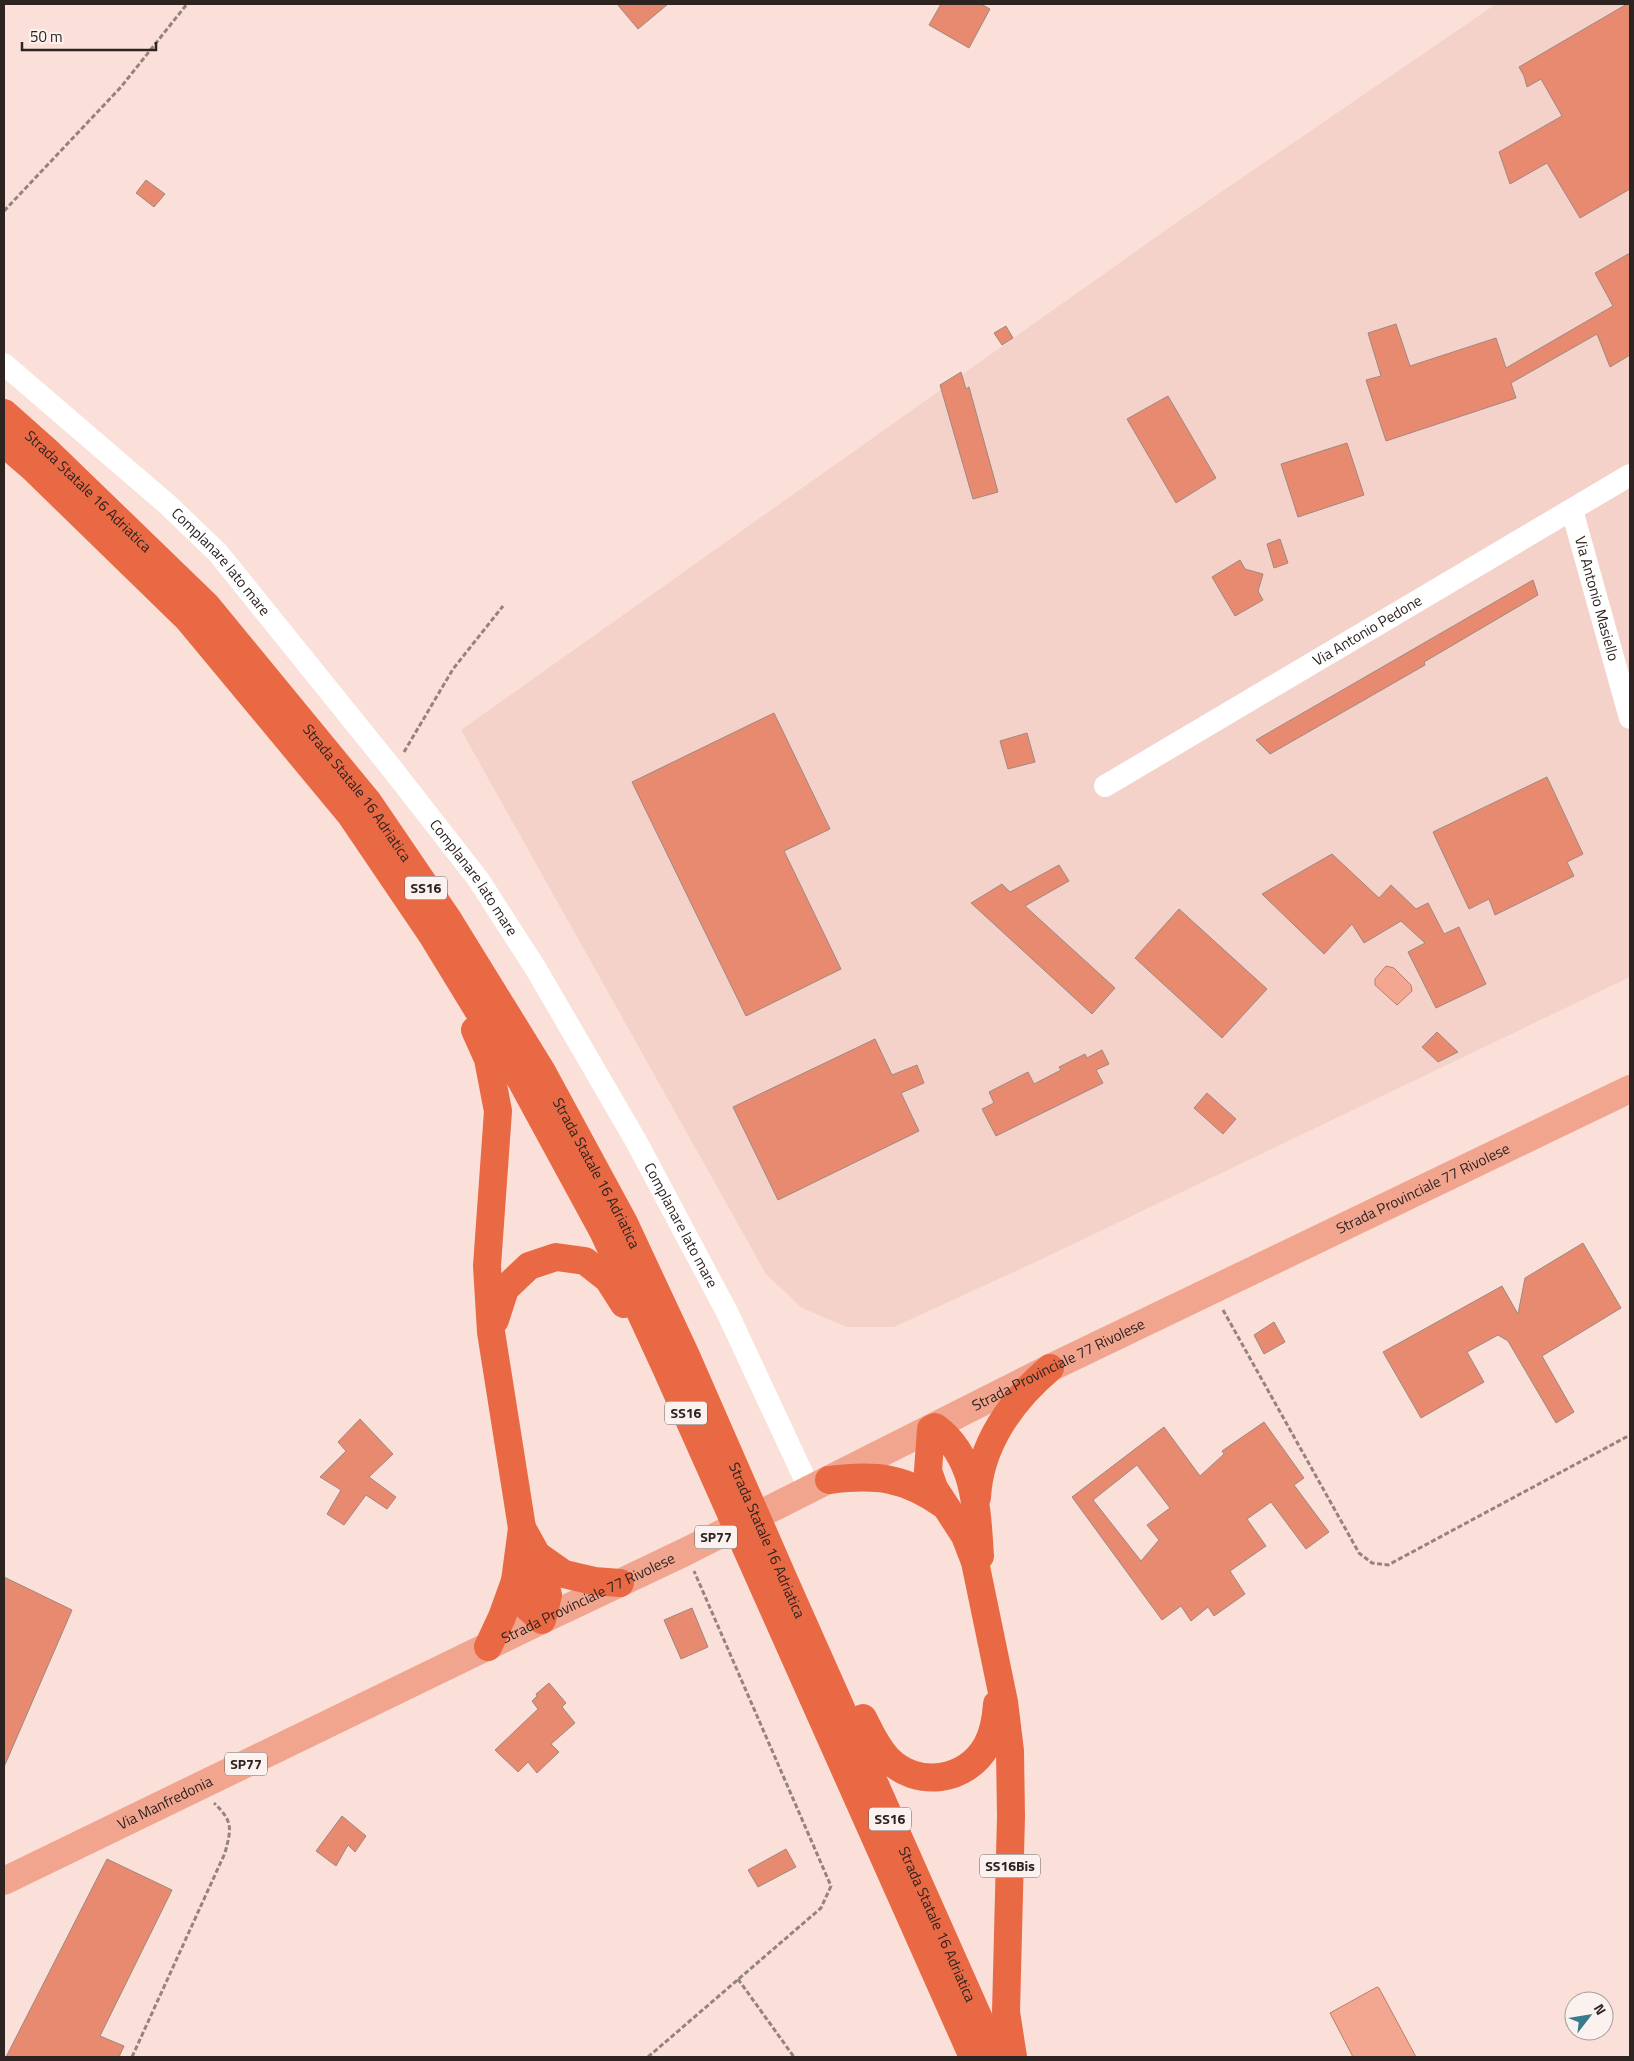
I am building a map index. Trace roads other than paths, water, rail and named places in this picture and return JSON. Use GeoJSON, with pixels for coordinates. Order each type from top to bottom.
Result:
{"type":"FeatureCollection","features":[{"type":"Feature","properties":{"kind":"highway","name":"Strada Statale 16 Adriatica"},"geometry":{"type":"LineString","coordinates":[[4,413],[49,453],[206,605],[368,802],[449,921],[541,1070],[624,1223],[687,1358],[716,1454]]}},
{"type":"Feature","properties":{"kind":"highway","name":"Strada Statale 16 Adriatica"},"geometry":{"type":"LineString","coordinates":[[4,443],[34,469],[188,619],[350,814],[432,935],[527,1090],[603,1231],[666,1368],[716,1454],[774,1584],[996,2057]]}},
{"type":"Feature","properties":{"kind":"highway"},"geometry":{"type":"LineString","coordinates":[[432,935],[488,1059],[498,1111],[487,1266],[491,1332],[522,1528],[515,1581],[502,1617],[488,1646]]}},
{"type":"Feature","properties":{"kind":"highway"},"geometry":{"type":"LineString","coordinates":[[491,1332],[505,1289],[529,1266],[556,1257],[585,1261],[608,1279],[666,1368]]}},
{"type":"Feature","properties":{"kind":"highway"},"geometry":{"type":"LineString","coordinates":[[977,1521],[981,1467],[988,1446],[1016,1404],[1050,1368]]}},
{"type":"Feature","properties":{"kind":"highway"},"geometry":{"type":"LineString","coordinates":[[774,1584],[830,1646],[879,1749],[905,1772],[923,1777],[940,1778],[962,1770],[980,1755],[988,1743],[995,1722],[998,1675],[982,1593],[979,1577],[970,1548],[959,1526],[934,1488],[928,1471],[933,1428],[947,1435],[956,1445],[964,1460],[974,1498],[982,1593]]}},
{"type":"Feature","properties":{"kind":"highway"},"geometry":{"type":"LineString","coordinates":[[820,1485],[864,1478],[889,1479],[907,1484],[927,1493],[944,1505]]}},
{"type":"Feature","properties":{"kind":"highway"},"geometry":{"type":"LineString","coordinates":[[515,1581],[524,1603],[542,1620],[548,1595],[537,1555],[522,1528]]}},
{"type":"Feature","properties":{"kind":"highway"},"geometry":{"type":"LineString","coordinates":[[537,1555],[564,1574],[594,1581],[620,1583]]}},
{"type":"Feature","properties":{"kind":"highway","name":"Strada Statale 16 Adriatica"},"geometry":{"type":"LineString","coordinates":[[774,1584],[973,2057]]}},
{"type":"Feature","properties":{"kind":"highway","name":"SS16Bis"},"geometry":{"type":"LineString","coordinates":[[998,1675],[1008,1729],[1011,1774],[1006,2002],[1013,2057]]}},
{"type":"Feature","properties":{"kind":"main road","name":"Strada Provinciale 77 Rivolese"},"geometry":{"type":"LineString","coordinates":[[488,1646],[685,1552],[1050,1368],[1212,1292],[1630,1089]]}},
{"type":"Feature","properties":{"kind":"main road","name":"Via Manfredonia"},"geometry":{"type":"LineString","coordinates":[[4,1881],[488,1646]]}},
{"type":"Feature","properties":{"kind":"street","name":"Complanare lato mare"},"geometry":{"type":"LineString","coordinates":[[4,364],[167,504],[218,553],[393,770],[478,879],[536,969],[636,1141],[820,1485]]}},
{"type":"Feature","properties":{"kind":"street","name":"Via Antonio Pedone"},"geometry":{"type":"LineString","coordinates":[[1105,786],[1630,475]]}},
{"type":"Feature","properties":{"kind":"street","name":"Via Antonio Masiello"},"geometry":{"type":"LineString","coordinates":[[1572,510],[1630,718]]}}]}
